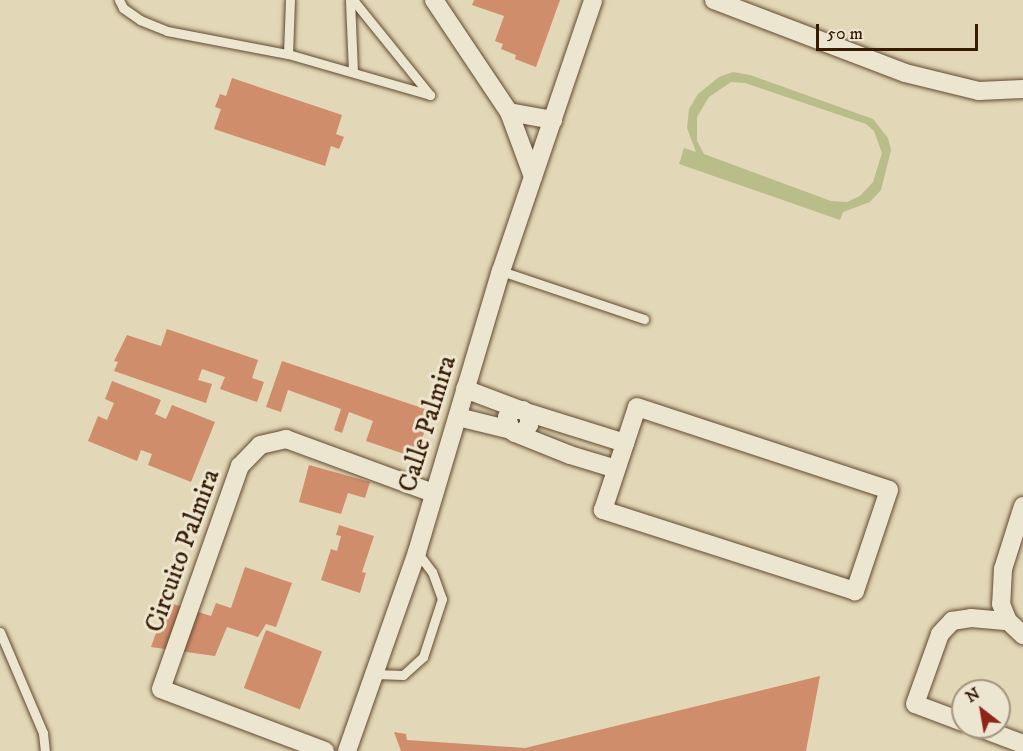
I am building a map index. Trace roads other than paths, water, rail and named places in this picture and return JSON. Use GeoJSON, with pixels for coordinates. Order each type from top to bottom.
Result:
{"type":"FeatureCollection","features":[{"type":"Feature","properties":{"kind":"street"},"geometry":{"type":"LineString","coordinates":[[434,0],[509,112],[534,177]]}},
{"type":"Feature","properties":{"kind":"street","name":"Calle Palmira"},"geometry":{"type":"LineString","coordinates":[[347,751],[417,552],[501,271],[593,0]]}},
{"type":"Feature","properties":{"kind":"street"},"geometry":{"type":"LineString","coordinates":[[714,0],[905,73],[979,91],[1023,89]]}},
{"type":"Feature","properties":{"kind":"street"},"geometry":{"type":"LineString","coordinates":[[509,112],[553,120]]}},
{"type":"Feature","properties":{"kind":"street"},"geometry":{"type":"LineString","coordinates":[[465,389],[522,411],[625,443]]}},
{"type":"Feature","properties":{"kind":"street"},"geometry":{"type":"LineString","coordinates":[[637,407],[889,490],[855,591],[603,510],[616,469],[637,407]]}},
{"type":"Feature","properties":{"kind":"street"},"geometry":{"type":"LineString","coordinates":[[513,431],[507,417],[522,411]]}},
{"type":"Feature","properties":{"kind":"street"},"geometry":{"type":"LineString","coordinates":[[458,417],[513,431],[616,469]]}},
{"type":"Feature","properties":{"kind":"street","name":"Circuito Palmira"},"geometry":{"type":"LineString","coordinates":[[325,751],[161,689],[240,465],[260,445],[286,439],[433,493]]}},
{"type":"Feature","properties":{"kind":"street"},"geometry":{"type":"LineString","coordinates":[[1023,506],[1003,568],[1001,604],[1008,621],[1023,635]]}},
{"type":"Feature","properties":{"kind":"street"},"geometry":{"type":"LineString","coordinates":[[951,718],[915,704],[940,634],[952,621],[971,618],[1008,621]]}},
{"type":"Feature","properties":{"kind":"lane"},"geometry":{"type":"LineString","coordinates":[[119,0],[123,8],[140,20],[167,31],[288,54],[430,94],[352,0]]}},
{"type":"Feature","properties":{"kind":"lane"},"geometry":{"type":"LineString","coordinates":[[288,54],[290,0]]}},
{"type":"Feature","properties":{"kind":"lane"},"geometry":{"type":"LineString","coordinates":[[352,0],[353,72]]}},
{"type":"Feature","properties":{"kind":"lane"},"geometry":{"type":"LineString","coordinates":[[501,271],[644,319]]}},
{"type":"Feature","properties":{"kind":"lane"},"geometry":{"type":"LineString","coordinates":[[374,674],[403,675],[423,657],[442,599],[432,572],[417,552]]}},
{"type":"Feature","properties":{"kind":"lane"},"geometry":{"type":"LineString","coordinates":[[0,632],[43,734],[45,751]]}}]}
